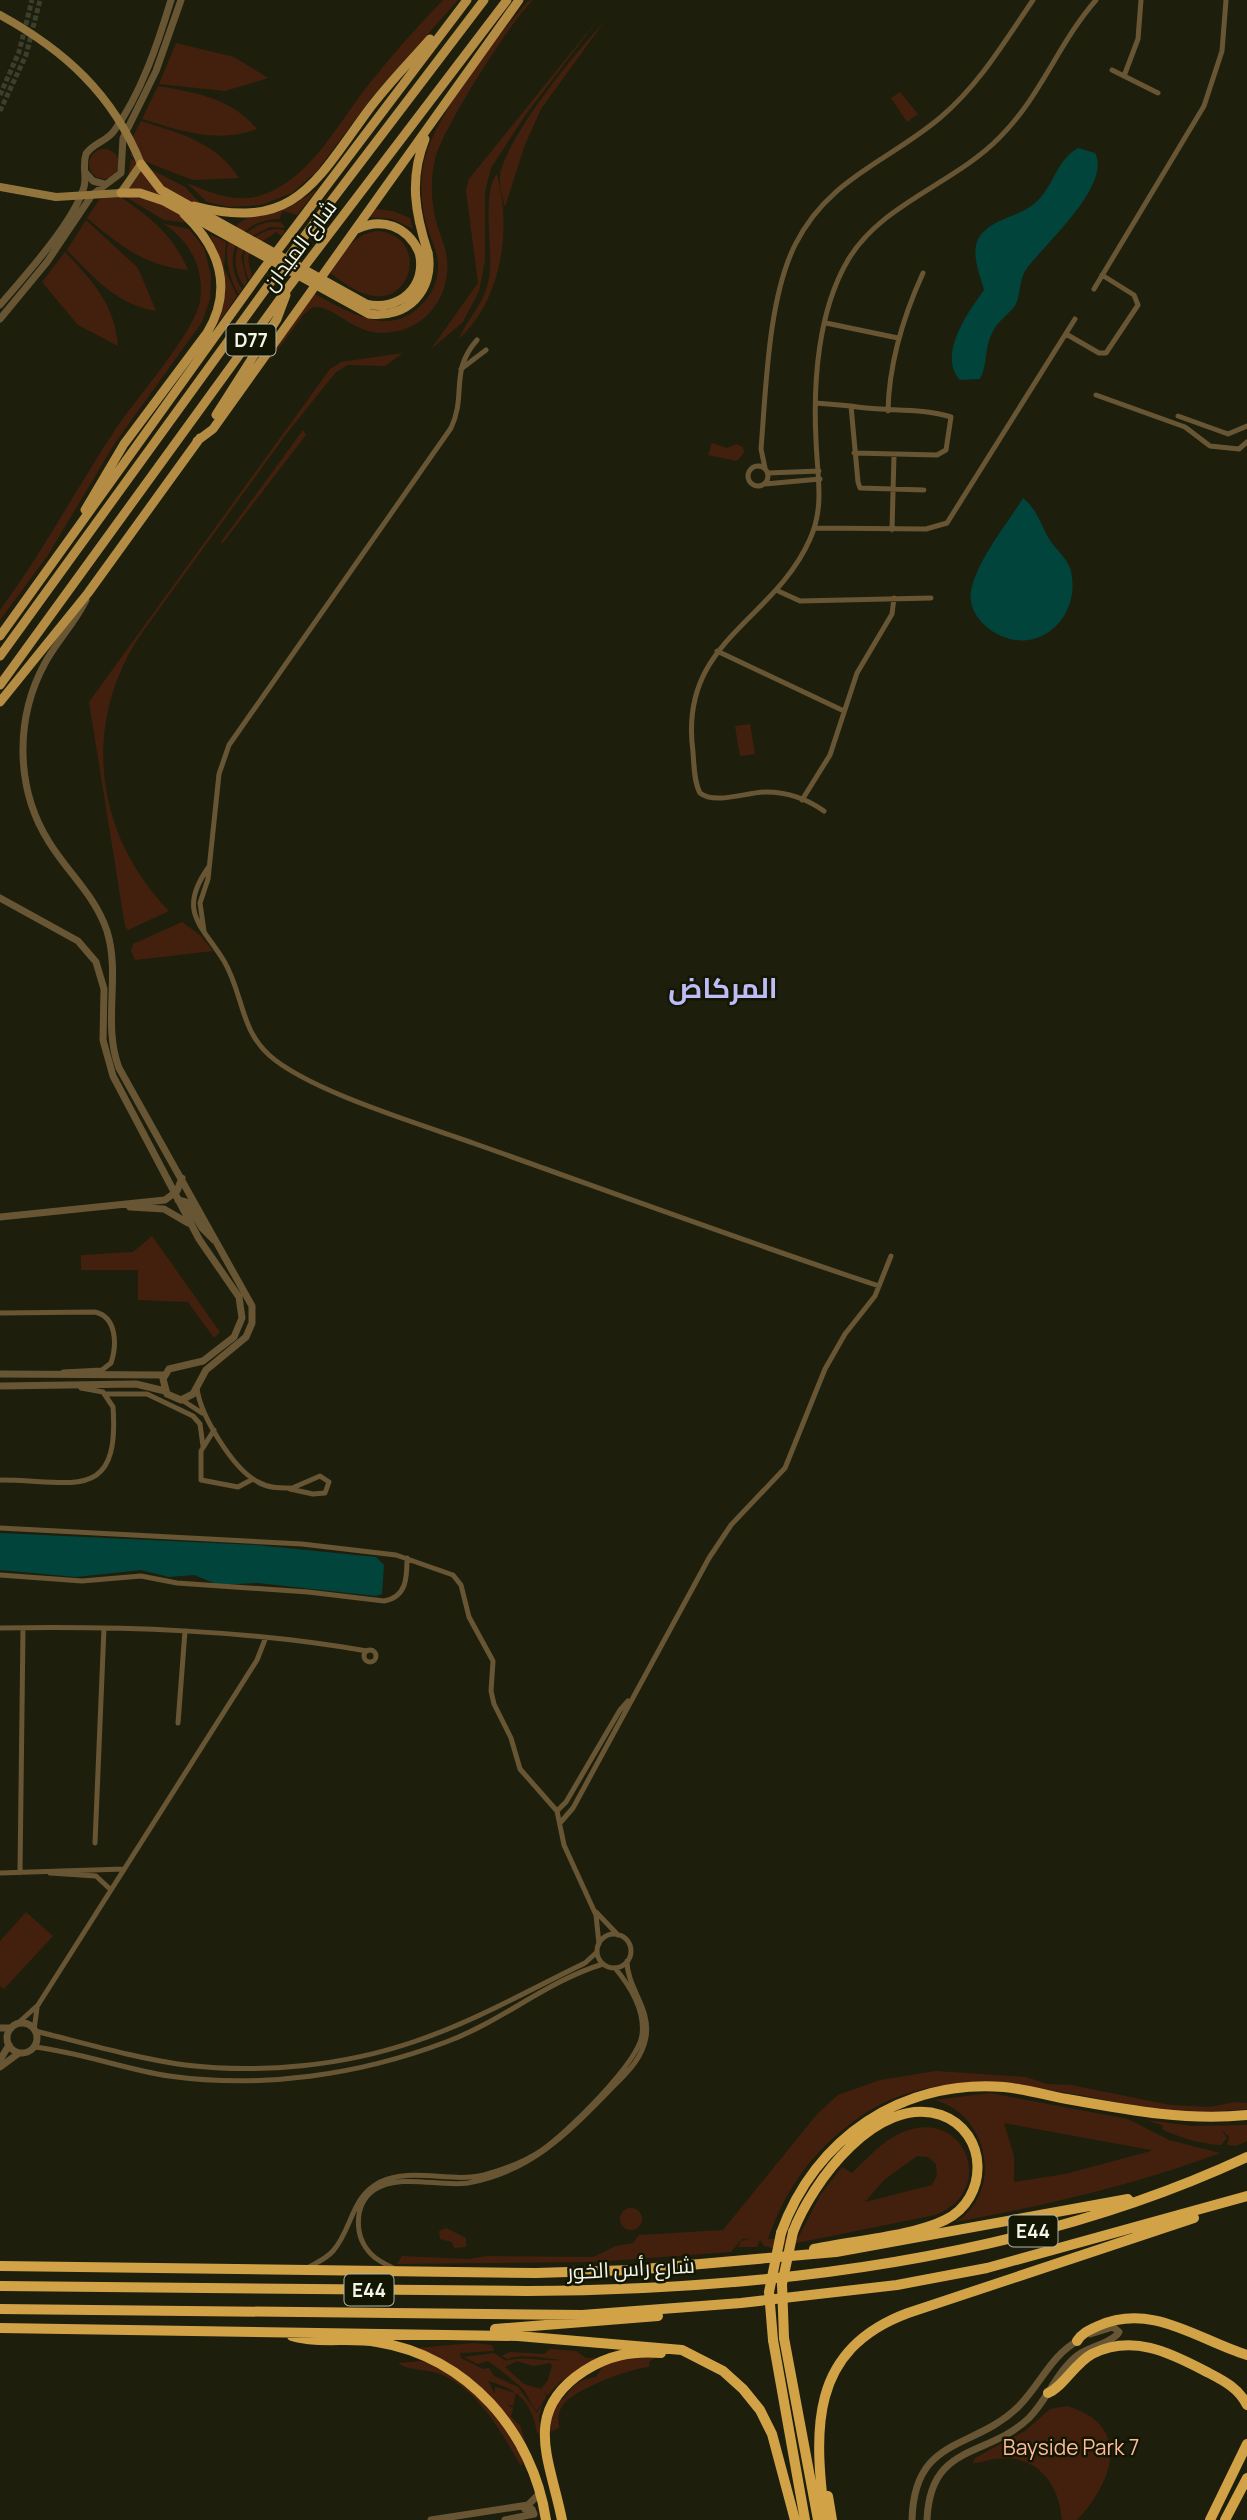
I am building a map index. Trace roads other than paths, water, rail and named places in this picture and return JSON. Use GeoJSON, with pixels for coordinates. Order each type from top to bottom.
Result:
{"type":"FeatureCollection","features":[{"type":"Feature","properties":{"kind":"highway"},"geometry":{"type":"LineString","coordinates":[[805,2520],[772,2340],[770,2280],[781,2233],[799,2192],[831,2149],[874,2115],[929,2093],[995,2087],[1160,2115],[1210,2118],[1247,2115]]}},
{"type":"Feature","properties":{"kind":"highway"},"geometry":{"type":"LineString","coordinates":[[795,2254],[945,2220],[960,2211],[975,2189],[979,2176],[975,2150],[961,2128],[941,2115],[916,2113],[888,2121],[857,2141],[824,2175],[808,2197],[793,2232],[782,2284],[784,2338],[818,2520]]}},
{"type":"Feature","properties":{"kind":"highway","name":"شارع رأس الخور"},"geometry":{"type":"LineString","coordinates":[[0,2286],[527,2291],[695,2285],[850,2267],[972,2245],[1083,2219],[1247,2157]]}},
{"type":"Feature","properties":{"kind":"highway"},"geometry":{"type":"LineString","coordinates":[[0,2266],[401,2272],[601,2271],[835,2252],[1160,2192]]}},
{"type":"Feature","properties":{"kind":"highway"},"geometry":{"type":"LineString","coordinates":[[825,2520],[819,2462],[819,2417],[831,2380],[854,2346],[883,2324],[908,2313],[1125,2243],[1244,2197]]}},
{"type":"Feature","properties":{"kind":"highway","name":"شارع رأس الخور"},"geometry":{"type":"LineString","coordinates":[[0,2309],[582,2315],[682,2308],[897,2285],[987,2269],[1244,2197]]}},
{"type":"Feature","properties":{"kind":"highway"},"geometry":{"type":"LineString","coordinates":[[443,2334],[460,2330],[635,2319],[682,2308]]}},
{"type":"Feature","properties":{"kind":"highway"},"geometry":{"type":"LineString","coordinates":[[1077,2341],[1086,2332],[1112,2320],[1147,2319],[1174,2325],[1247,2355]]}},
{"type":"Feature","properties":{"kind":"highway"},"geometry":{"type":"LineString","coordinates":[[0,2328],[529,2336],[682,2350],[701,2358],[743,2389],[766,2422],[795,2520]]}},
{"type":"Feature","properties":{"kind":"highway"},"geometry":{"type":"LineString","coordinates":[[282,2331],[299,2338],[387,2343],[420,2354],[450,2369],[475,2388],[508,2423],[533,2468],[546,2520]]}},
{"type":"Feature","properties":{"kind":"highway"},"geometry":{"type":"LineString","coordinates":[[1048,2393],[1091,2354],[1115,2346],[1140,2345],[1172,2353],[1229,2384],[1247,2404]]}},
{"type":"Feature","properties":{"kind":"highway"},"geometry":{"type":"LineString","coordinates":[[562,2520],[544,2425],[550,2403],[560,2388],[597,2363],[617,2354],[658,2353],[701,2358]]}},
{"type":"Feature","properties":{"kind":"highway"},"geometry":{"type":"LineString","coordinates":[[1210,2520],[1247,2444]]}},
{"type":"Feature","properties":{"kind":"highway"},"geometry":{"type":"LineString","coordinates":[[819,2462],[825,2474],[832,2520]]}},
{"type":"Feature","properties":{"kind":"highway"},"geometry":{"type":"LineString","coordinates":[[1225,2520],[1247,2478]]}},
{"type":"Feature","properties":{"kind":"main road"},"geometry":{"type":"LineString","coordinates":[[0,636],[262,271],[467,0]]}},
{"type":"Feature","properties":{"kind":"main road","name":"شارع الميدان"},"geometry":{"type":"LineString","coordinates":[[0,656],[267,286],[484,0]]}},
{"type":"Feature","properties":{"kind":"main road","name":"شارع الميدان"},"geometry":{"type":"LineString","coordinates":[[0,685],[288,288],[507,0]]}},
{"type":"Feature","properties":{"kind":"main road"},"geometry":{"type":"LineString","coordinates":[[197,441],[213,429],[519,0]]}},
{"type":"Feature","properties":{"kind":"main road"},"geometry":{"type":"LineString","coordinates":[[183,207],[231,214],[265,211],[304,192],[328,168],[386,89],[458,12]]}},
{"type":"Feature","properties":{"kind":"main road"},"geometry":{"type":"LineString","coordinates":[[0,15],[50,44],[84,74],[117,117],[155,186],[183,207],[212,246],[222,282],[215,319],[115,456],[71,537]]}},
{"type":"Feature","properties":{"kind":"main road"},"geometry":{"type":"LineString","coordinates":[[0,187],[55,197],[121,193],[152,196],[183,207],[371,305],[393,304],[410,292],[420,273],[424,252],[414,192],[417,164],[430,126]]}},
{"type":"Feature","properties":{"kind":"main road"},"geometry":{"type":"LineString","coordinates":[[121,193],[141,164]]}},
{"type":"Feature","properties":{"kind":"main road"},"geometry":{"type":"LineString","coordinates":[[355,230],[376,223],[393,226],[407,234],[424,252]]}},
{"type":"Feature","properties":{"kind":"main road"},"geometry":{"type":"LineString","coordinates":[[0,702],[88,593],[197,441],[276,319],[288,288]]}},
{"type":"Feature","properties":{"kind":"street"},"geometry":{"type":"LineString","coordinates":[[102,144],[116,128],[133,96],[171,0]]}},
{"type":"Feature","properties":{"kind":"street"},"geometry":{"type":"LineString","coordinates":[[0,319],[47,262],[92,195],[104,184],[116,180],[121,173],[124,161],[121,153],[123,138],[156,71],[181,0]]}},
{"type":"Feature","properties":{"kind":"street"},"geometry":{"type":"LineString","coordinates":[[819,471],[755,486],[748,481],[761,449],[780,284],[795,244],[813,215],[844,183],[923,132],[960,100],[991,63],[1033,0]]}},
{"type":"Feature","properties":{"kind":"street"},"geometry":{"type":"LineString","coordinates":[[824,811],[802,800],[765,792],[707,798],[698,791],[692,719],[700,681],[717,651],[776,590],[800,559],[815,528],[820,498],[816,402],[826,323],[839,279],[864,238],[886,218],[967,166],[1008,130],[1033,97],[1096,0]]}},
{"type":"Feature","properties":{"kind":"street"},"geometry":{"type":"LineString","coordinates":[[1124,76],[1138,39],[1141,0]]}},
{"type":"Feature","properties":{"kind":"street"},"geometry":{"type":"LineString","coordinates":[[1094,289],[1204,106],[1222,51],[1226,0]]}},
{"type":"Feature","properties":{"kind":"street"},"geometry":{"type":"LineString","coordinates":[[1112,70],[1158,93]]}},
{"type":"Feature","properties":{"kind":"street"},"geometry":{"type":"LineString","coordinates":[[0,305],[82,192],[86,154],[92,147],[102,144],[113,146],[121,153]]}},
{"type":"Feature","properties":{"kind":"street"},"geometry":{"type":"LineString","coordinates":[[85,173],[93,181],[104,184]]}},
{"type":"Feature","properties":{"kind":"street"},"geometry":{"type":"LineString","coordinates":[[888,411],[888,389],[898,338],[923,274]]}},
{"type":"Feature","properties":{"kind":"street"},"geometry":{"type":"LineString","coordinates":[[1066,334],[1099,353],[1106,353],[1136,313],[1136,297],[1102,275]]}},
{"type":"Feature","properties":{"kind":"street"},"geometry":{"type":"LineString","coordinates":[[815,528],[934,529],[953,517],[1075,319]]}},
{"type":"Feature","properties":{"kind":"street"},"geometry":{"type":"LineString","coordinates":[[826,323],[898,338]]}},
{"type":"Feature","properties":{"kind":"street"},"geometry":{"type":"LineString","coordinates":[[478,340],[464,356],[456,413],[448,432],[229,745],[217,787],[208,868],[199,909],[205,934],[229,969],[241,1013],[253,1037],[271,1057],[293,1072],[440,1131],[879,1286]]}},
{"type":"Feature","properties":{"kind":"street"},"geometry":{"type":"LineString","coordinates":[[461,369],[486,350]]}},
{"type":"Feature","properties":{"kind":"street"},"geometry":{"type":"LineString","coordinates":[[1096,395],[1185,427],[1213,447],[1239,449],[1247,442]]}},
{"type":"Feature","properties":{"kind":"street"},"geometry":{"type":"LineString","coordinates":[[816,402],[888,411],[937,413],[951,417],[946,450],[937,455],[854,453]]}},
{"type":"Feature","properties":{"kind":"street"},"geometry":{"type":"LineString","coordinates":[[851,406],[854,453],[860,488],[924,491]]}},
{"type":"Feature","properties":{"kind":"street"},"geometry":{"type":"LineString","coordinates":[[1178,416],[1224,433],[1237,433],[1247,426]]}},
{"type":"Feature","properties":{"kind":"street"},"geometry":{"type":"LineString","coordinates":[[761,449],[767,471],[765,484]]}},
{"type":"Feature","properties":{"kind":"street"},"geometry":{"type":"LineString","coordinates":[[891,530],[894,455]]}},
{"type":"Feature","properties":{"kind":"street"},"geometry":{"type":"LineString","coordinates":[[752,467],[820,479]]}},
{"type":"Feature","properties":{"kind":"street"},"geometry":{"type":"LineString","coordinates":[[776,590],[800,601],[931,598]]}},
{"type":"Feature","properties":{"kind":"street"},"geometry":{"type":"LineString","coordinates":[[88,593],[82,608],[45,663],[32,692],[23,739],[25,782],[31,806],[46,837],[89,892],[103,919],[113,958],[110,1027],[116,1060],[126,1084],[248,1296],[253,1317],[243,1341],[209,1367],[191,1396],[181,1400]]}},
{"type":"Feature","properties":{"kind":"street"},"geometry":{"type":"LineString","coordinates":[[802,800],[830,755],[861,665],[892,614],[894,598]]}},
{"type":"Feature","properties":{"kind":"street"},"geometry":{"type":"LineString","coordinates":[[0,630],[13,618]]}},
{"type":"Feature","properties":{"kind":"street"},"geometry":{"type":"LineString","coordinates":[[717,651],[844,711]]}},
{"type":"Feature","properties":{"kind":"street"},"geometry":{"type":"LineString","coordinates":[[0,898],[78,941],[96,962],[104,989],[102,1031],[109,1068],[191,1225],[237,1293],[242,1313],[239,1328],[230,1341],[207,1359],[187,1366],[176,1366],[164,1376],[0,1374]]}},
{"type":"Feature","properties":{"kind":"street"},"geometry":{"type":"LineString","coordinates":[[177,1197],[182,1178]]}},
{"type":"Feature","properties":{"kind":"street"},"geometry":{"type":"LineString","coordinates":[[0,1217],[177,1197],[186,1202],[202,1228],[217,1242]]}},
{"type":"Feature","properties":{"kind":"street"},"geometry":{"type":"LineString","coordinates":[[119,1205],[164,1209],[191,1225]]}},
{"type":"Feature","properties":{"kind":"street"},"geometry":{"type":"LineString","coordinates":[[557,1811],[566,1802],[631,1699],[722,1538],[785,1468],[825,1369],[879,1286],[891,1256]]}},
{"type":"Feature","properties":{"kind":"street"},"geometry":{"type":"LineString","coordinates":[[0,1313],[95,1312],[108,1318],[113,1329],[113,1358],[109,1366],[102,1370],[59,1374]]}},
{"type":"Feature","properties":{"kind":"street"},"geometry":{"type":"LineString","coordinates":[[187,1366],[196,1374],[202,1413]]}},
{"type":"Feature","properties":{"kind":"street"},"geometry":{"type":"LineString","coordinates":[[164,1376],[165,1391]]}},
{"type":"Feature","properties":{"kind":"street"},"geometry":{"type":"LineString","coordinates":[[62,1385],[106,1394],[147,1394],[195,1417],[200,1424],[203,1446],[200,1475],[203,1482],[238,1487],[253,1479]]}},
{"type":"Feature","properties":{"kind":"street"},"geometry":{"type":"LineString","coordinates":[[0,1386],[143,1385],[165,1391],[202,1413],[253,1479],[268,1487],[319,1494],[327,1491],[329,1484],[320,1476],[290,1488]]}},
{"type":"Feature","properties":{"kind":"street"},"geometry":{"type":"LineString","coordinates":[[0,1480],[84,1481],[99,1476],[109,1460],[114,1414],[112,1403],[106,1394]]}},
{"type":"Feature","properties":{"kind":"street"},"geometry":{"type":"LineString","coordinates":[[203,1446],[214,1430]]}},
{"type":"Feature","properties":{"kind":"street"},"geometry":{"type":"LineString","coordinates":[[0,1528],[264,1541],[407,1558],[449,1573],[461,1585],[467,1612],[493,1661],[492,1700],[511,1738],[518,1763],[557,1811],[567,1851],[593,1908],[599,1944],[597,1952],[585,1963],[437,2033],[381,2051],[334,2061],[266,2068],[198,2066],[168,2062],[34,2030],[26,2024],[0,2028]]}},
{"type":"Feature","properties":{"kind":"street"},"geometry":{"type":"LineString","coordinates":[[0,1575],[82,1581],[141,1576],[181,1584],[320,1592],[384,1601],[395,1598],[403,1590],[407,1558]]}},
{"type":"Feature","properties":{"kind":"street"},"geometry":{"type":"LineString","coordinates":[[0,1628],[185,1631],[266,1637],[367,1651]]}},
{"type":"Feature","properties":{"kind":"street"},"geometry":{"type":"LineString","coordinates":[[20,1873],[23,1628]]}},
{"type":"Feature","properties":{"kind":"street"},"geometry":{"type":"LineString","coordinates":[[94,1843],[104,1628]]}},
{"type":"Feature","properties":{"kind":"street"},"geometry":{"type":"LineString","coordinates":[[178,1723],[185,1631]]}},
{"type":"Feature","properties":{"kind":"street"},"geometry":{"type":"LineString","coordinates":[[0,2060],[14,2026],[38,2005],[257,1660],[266,1637]]}},
{"type":"Feature","properties":{"kind":"street"},"geometry":{"type":"LineString","coordinates":[[560,1822],[573,1808],[604,1742]]}},
{"type":"Feature","properties":{"kind":"street"},"geometry":{"type":"LineString","coordinates":[[0,1873],[124,1870]]}},
{"type":"Feature","properties":{"kind":"street"},"geometry":{"type":"LineString","coordinates":[[47,1872],[96,1877],[111,1890]]}},
{"type":"Feature","properties":{"kind":"street"},"geometry":{"type":"LineString","coordinates":[[401,2272],[374,2258],[363,2243],[358,2222],[363,2202],[376,2189],[393,2182],[452,2185],[495,2176],[529,2162],[560,2141],[630,2068],[643,2048],[645,2014],[629,1975],[630,1946],[593,1908]]}},
{"type":"Feature","properties":{"kind":"street"},"geometry":{"type":"LineString","coordinates":[[599,1944],[609,1936],[618,1935]]}},
{"type":"Feature","properties":{"kind":"street"},"geometry":{"type":"LineString","coordinates":[[303,2270],[334,2250],[354,2207],[376,2184],[405,2175],[448,2179],[485,2174],[525,2160],[560,2135],[627,2066],[640,2041],[642,2023],[639,2007],[615,1968],[603,1964],[597,1952]]}},
{"type":"Feature","properties":{"kind":"street"},"geometry":{"type":"LineString","coordinates":[[615,1968],[628,1961]]}},
{"type":"Feature","properties":{"kind":"street"},"geometry":{"type":"LineString","coordinates":[[0,2067],[19,2053],[34,2047],[189,2078],[255,2080],[329,2074],[389,2062],[459,2037],[603,1964]]}},
{"type":"Feature","properties":{"kind":"street"},"geometry":{"type":"LineString","coordinates":[[34,2047],[38,2005]]}},
{"type":"Feature","properties":{"kind":"street"},"geometry":{"type":"LineString","coordinates":[[6,2044],[19,2053]]}},
{"type":"Feature","properties":{"kind":"street"},"geometry":{"type":"LineString","coordinates":[[912,2520],[918,2486],[936,2456],[955,2442],[984,2430],[1009,2415],[1030,2394],[1052,2361],[1077,2341],[1113,2328],[1119,2332],[1116,2337],[1095,2345],[1076,2357],[1029,2418],[1012,2431],[949,2462],[930,2492],[927,2520]]}},
{"type":"Feature","properties":{"kind":"street"},"geometry":{"type":"LineString","coordinates":[[431,2520],[532,2504],[540,2493]]}},
{"type":"Feature","properties":{"kind":"street"},"geometry":{"type":"LineString","coordinates":[[505,2520],[534,2514],[532,2509],[506,2509]]}},
{"type":"Feature","properties":{"kind":"street"},"geometry":{"type":"LineString","coordinates":[[512,2520],[527,2520]]}},
{"type":"Feature","properties":{"kind":"water"},"geometry":{"type":"Polygon","coordinates":[[[1078,148],[1095,153],[1098,166],[1086,197],[1024,272],[1016,304],[994,329],[980,379],[960,380],[954,370],[953,347],[963,322],[984,290],[976,260],[977,242],[981,234],[1035,203],[1065,159],[1078,148]]]}},
{"type":"Feature","properties":{"kind":"water"},"geometry":{"type":"Polygon","coordinates":[[[1023,498],[1033,508],[1051,542],[1069,565],[1072,590],[1066,611],[1053,629],[1033,639],[1022,640],[1000,635],[981,621],[971,602],[971,591],[986,554],[1023,498]]]}},
{"type":"Feature","properties":{"kind":"water"},"geometry":{"type":"Polygon","coordinates":[[[0,1533],[256,1545],[376,1557],[384,1565],[382,1594],[376,1596],[258,1583],[219,1585],[194,1575],[169,1577],[141,1570],[76,1577],[0,1570],[0,1533]]]}},
{"type":"Feature","properties":{"kind":"tunnel"},"geometry":{"type":"LineString","coordinates":[[0,95],[19,52],[32,0]]}},
{"type":"Feature","properties":{"kind":"tunnel"},"geometry":{"type":"LineString","coordinates":[[0,111],[26,55],[40,0]]}},
{"type":"Feature","properties":{"kind":"district","name":"المركاض"},"geometry":{"type":"Point","coordinates":[723,987]}},
{"type":"Feature","properties":{"kind":"park label","name":"Bayside Park 7"},"geometry":{"type":"Point","coordinates":[1071,2447]}}]}
